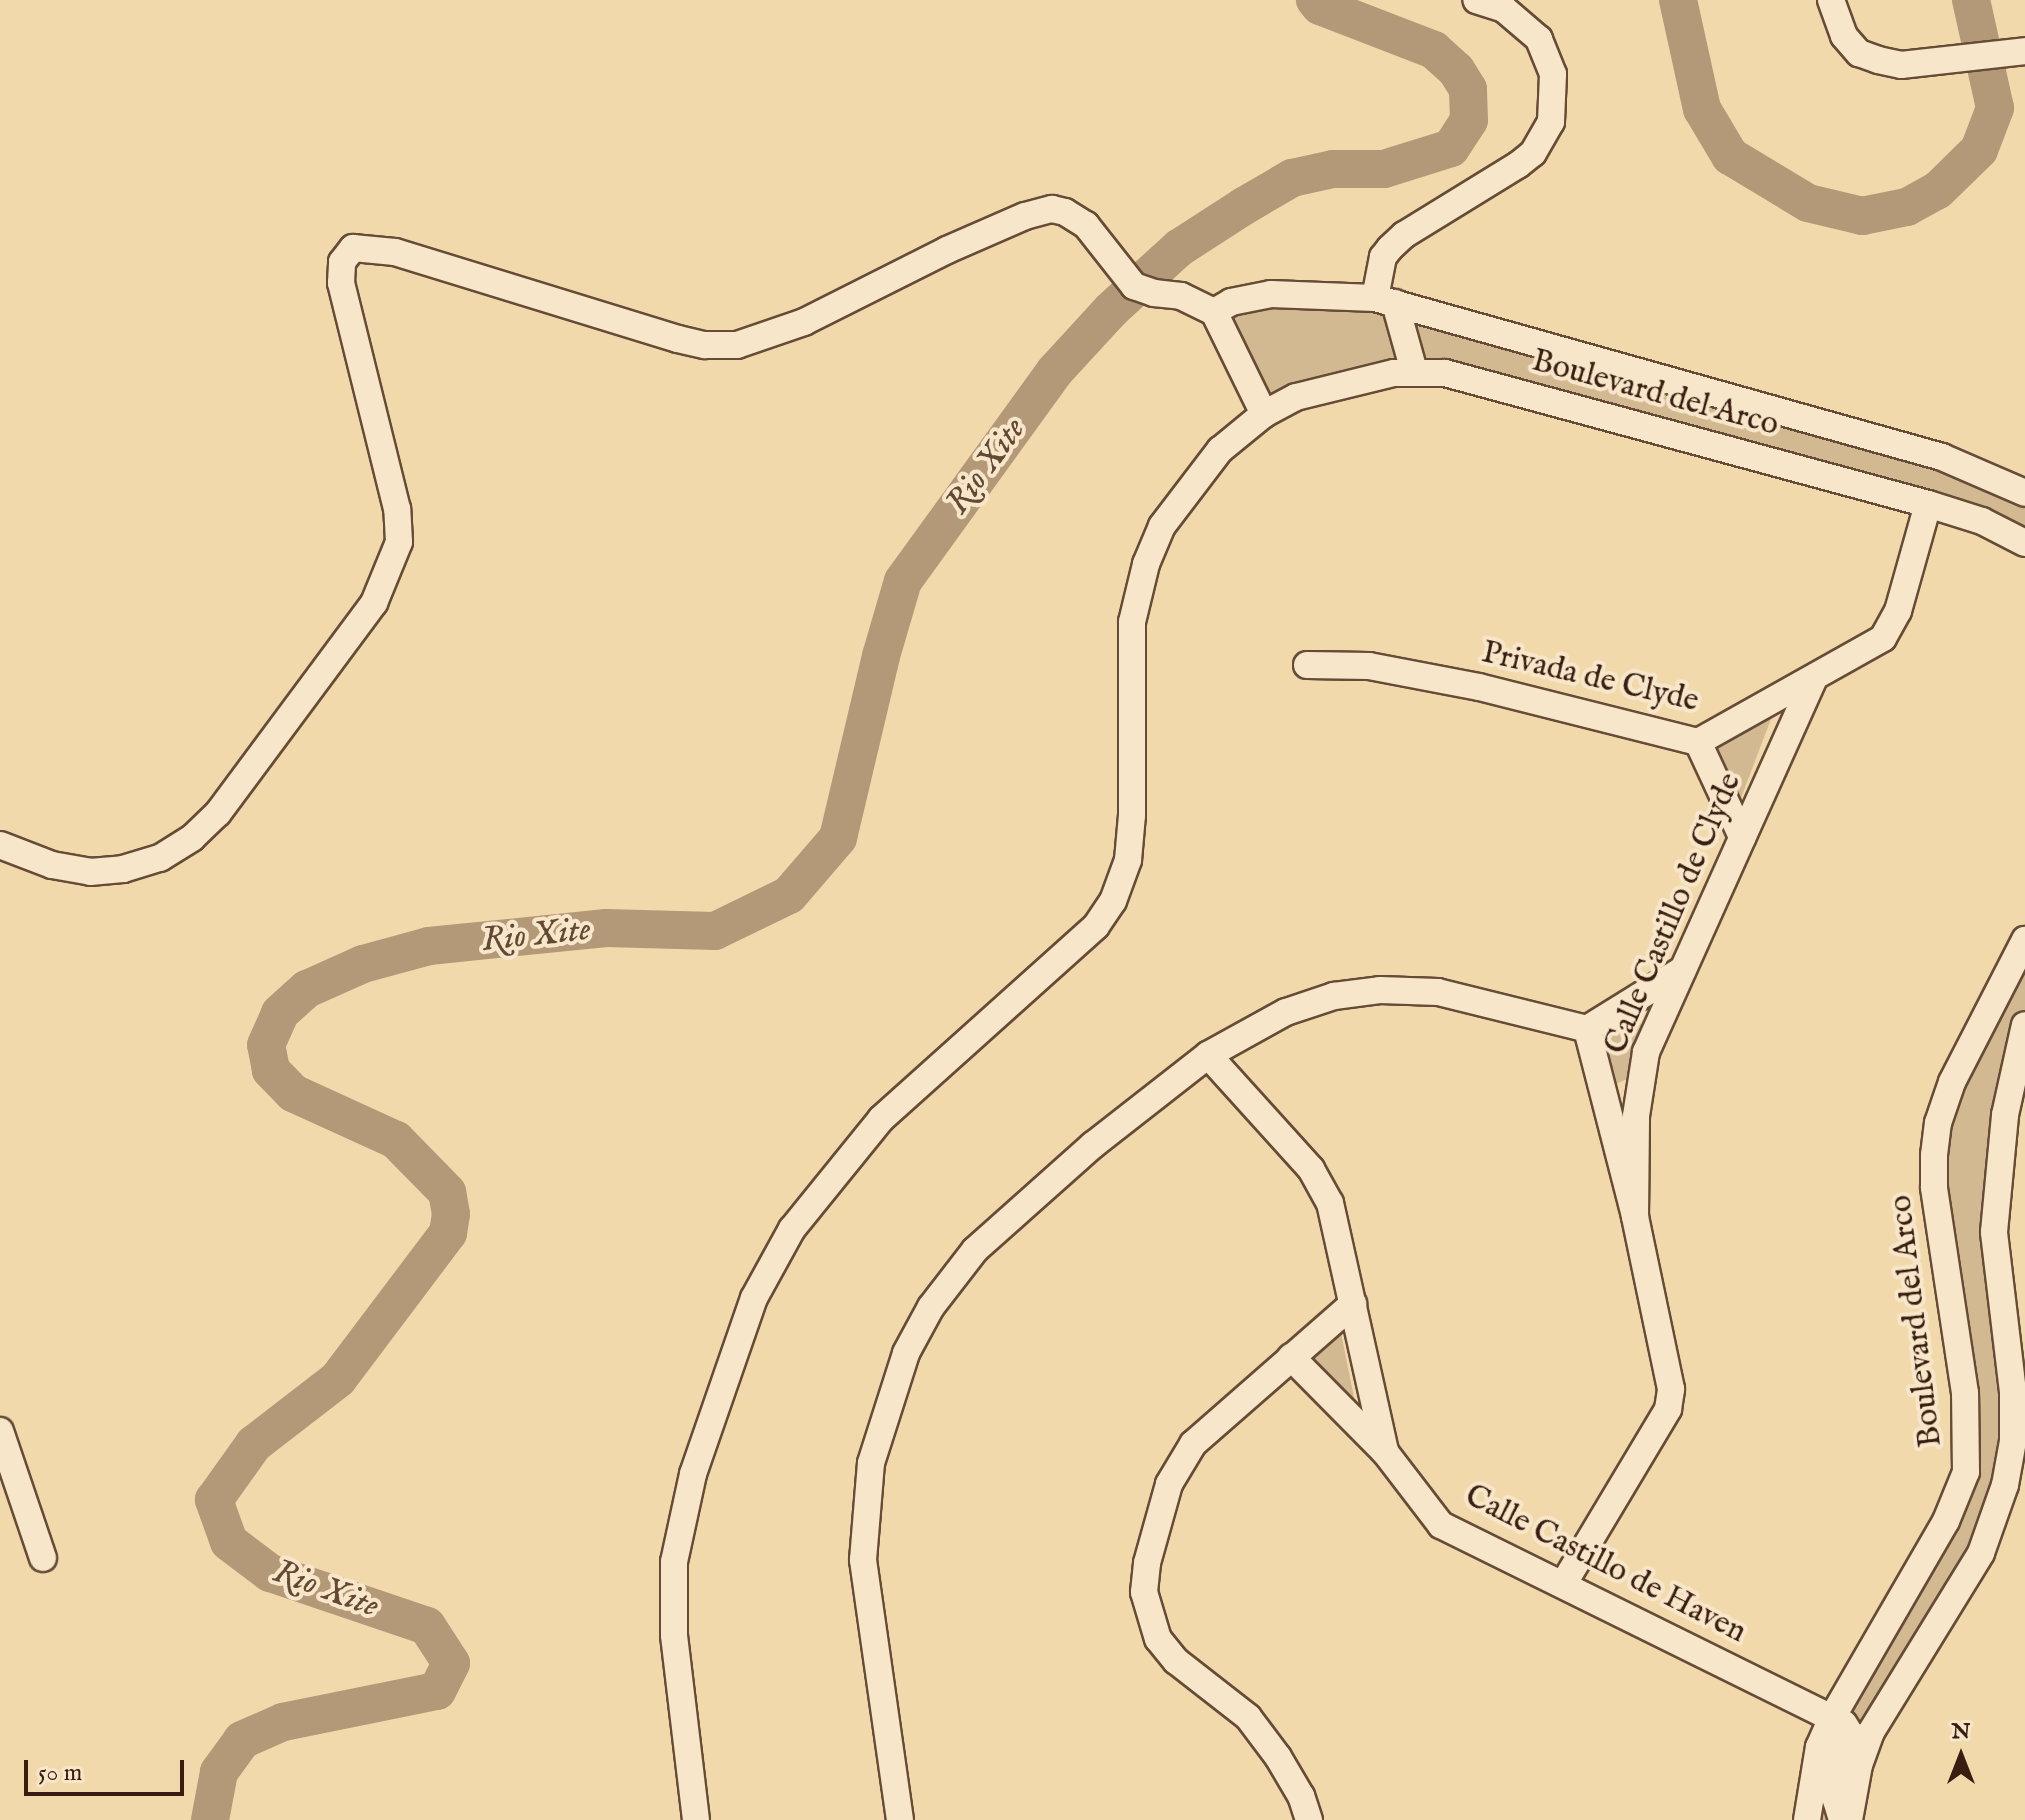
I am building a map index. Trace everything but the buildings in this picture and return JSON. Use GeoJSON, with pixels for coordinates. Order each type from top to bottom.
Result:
{"type":"FeatureCollection","features":[{"type":"Feature","properties":{"kind":"street"},"geometry":{"type":"LineString","coordinates":[[1414,371],[1385,300],[1383,257],[1404,235],[1518,165],[1538,146],[1551,122],[1553,74],[1539,39],[1504,9],[1476,0]]}},
{"type":"Feature","properties":{"kind":"street"},"geometry":{"type":"LineString","coordinates":[[1831,0],[1844,36],[1859,53],[1901,65],[2022,51]]}},
{"type":"Feature","properties":{"kind":"street"},"geometry":{"type":"LineString","coordinates":[[0,845],[52,865],[90,872],[123,869],[160,858],[192,838],[218,813],[374,603],[389,573],[399,542],[397,509],[341,283],[342,262],[353,248],[395,252],[705,345],[737,345],[770,336],[947,250],[1038,211],[1052,209],[1077,217],[1134,286],[1154,293],[1181,296],[1214,312],[1264,414]]}},
{"type":"Feature","properties":{"kind":"street","name":"Boulevard del Arco"},"geometry":{"type":"LineString","coordinates":[[1214,312],[1231,302],[1271,294],[1385,300],[1942,457],[2025,493]]}},
{"type":"Feature","properties":{"kind":"street","name":"Boulevard del Arco"},"geometry":{"type":"LineString","coordinates":[[696,1820],[674,1635],[674,1562],[693,1474],[754,1298],[792,1229],[881,1119],[1096,926],[1113,901],[1128,860],[1132,815],[1132,622],[1146,564],[1162,526],[1220,450],[1264,414],[1296,397],[1414,371],[1476,381],[1928,504],[1982,521],[2025,543]]}},
{"type":"Feature","properties":{"kind":"street","name":"Privada de Clyde"},"geometry":{"type":"LineString","coordinates":[[1307,665],[1369,666],[1479,687],[1698,742],[1883,638],[1891,628],[1928,504]]}},
{"type":"Feature","properties":{"kind":"street","name":"Calle Castillo de Clyde"},"geometry":{"type":"LineString","coordinates":[[1564,1583],[1668,1409],[1671,1389],[1635,1216],[1639,1084],[1646,1052],[1813,680]]}},
{"type":"Feature","properties":{"kind":"street","name":"Privada de Clyde"},"geometry":{"type":"LineString","coordinates":[[1698,742],[1742,837]]}},
{"type":"Feature","properties":{"kind":"street","name":"Boulevard del Arco"},"geometry":{"type":"LineString","coordinates":[[1807,1820],[1819,1747],[1833,1716],[1946,1521],[1966,1472],[1965,1393],[1934,1187],[1934,1155],[1938,1123],[1952,1082],[2025,940]]}},
{"type":"Feature","properties":{"kind":"street"},"geometry":{"type":"LineString","coordinates":[[900,1820],[863,1560],[871,1463],[906,1353],[931,1307],[975,1250],[1093,1145],[1208,1055],[1286,1012],[1334,996],[1380,990],[1438,992],[1587,1029],[1682,970]]}},
{"type":"Feature","properties":{"kind":"street"},"geometry":{"type":"LineString","coordinates":[[1849,1820],[1859,1765],[1871,1732],[1981,1553],[2005,1485],[2013,1441],[2013,1392],[1994,1232],[2005,1115],[2025,1025]]}},
{"type":"Feature","properties":{"kind":"street"},"geometry":{"type":"LineString","coordinates":[[1587,1029],[1635,1216]]}},
{"type":"Feature","properties":{"kind":"street","name":"Calle Castillo de Haven"},"geometry":{"type":"LineString","coordinates":[[1208,1055],[1311,1169],[1330,1203],[1385,1452],[1441,1525],[1833,1716]]}},
{"type":"Feature","properties":{"kind":"street"},"geometry":{"type":"LineString","coordinates":[[1309,1820],[1301,1796],[1278,1757],[1248,1717],[1176,1661],[1158,1639],[1144,1592],[1147,1563],[1169,1484],[1193,1444],[1353,1304]]}},
{"type":"Feature","properties":{"kind":"street"},"geometry":{"type":"LineString","coordinates":[[1291,1357],[1385,1452]]}},
{"type":"Feature","properties":{"kind":"street"},"geometry":{"type":"LineString","coordinates":[[0,1431],[43,1558]]}},
{"type":"Feature","properties":{"kind":"street"},"geometry":{"type":"LineString","coordinates":[[1833,1716],[1849,1732],[1836,1778],[1836,1800],[1842,1820]]}},
{"type":"Feature","properties":{"kind":"shaded area"},"geometry":{"type":"Polygon","coordinates":[[[1327,294],[2025,493],[2025,543],[1445,373],[1264,414],[1219,308],[1327,294]]]}},
{"type":"Feature","properties":{"kind":"shaded area"},"geometry":{"type":"Polygon","coordinates":[[[1774,711],[1736,811],[1709,747],[1774,711]]]}},
{"type":"Feature","properties":{"kind":"shaded area"},"geometry":{"type":"Polygon","coordinates":[[[2025,935],[2025,1025],[2005,1115],[2005,1485],[1886,1704],[1849,1820],[1807,1820],[1813,1777],[1966,1472],[1934,1155],[2025,935]]]}},
{"type":"Feature","properties":{"kind":"shaded area"},"geometry":{"type":"Polygon","coordinates":[[[1627,1013],[1646,1028],[1632,1077],[1613,1085],[1593,1036],[1627,1013]]]}},
{"type":"Feature","properties":{"kind":"shaded area"},"geometry":{"type":"Polygon","coordinates":[[[1341,1333],[1357,1412],[1304,1361],[1341,1333]]]}},
{"type":"Feature","properties":{"kind":"waterway","name":"Rio Xite"},"geometry":{"type":"LineString","coordinates":[[210,1820],[219,1772],[242,1740],[283,1722],[437,1691],[451,1663],[427,1626],[270,1573],[229,1542],[214,1500],[254,1444],[338,1379],[448,1233],[451,1214],[447,1192],[396,1140],[293,1093],[271,1070],[266,1045],[280,1013],[307,989],[363,964],[429,946],[606,928],[715,931],[789,895],[838,838],[881,656],[903,581],[1055,371],[1111,310],[1179,248],[1244,206],[1292,178],[1333,169],[1384,169],[1451,148],[1469,120],[1468,89],[1456,70],[1434,50],[1320,6],[1315,0]]}},
{"type":"Feature","properties":{"kind":"waterway","name":"Rio Xite"},"geometry":{"type":"LineString","coordinates":[[1678,0],[1702,109],[1730,156],[1808,203],[1862,216],[1907,207],[1938,190],[1979,150],[1995,108],[1971,0]]}}]}
